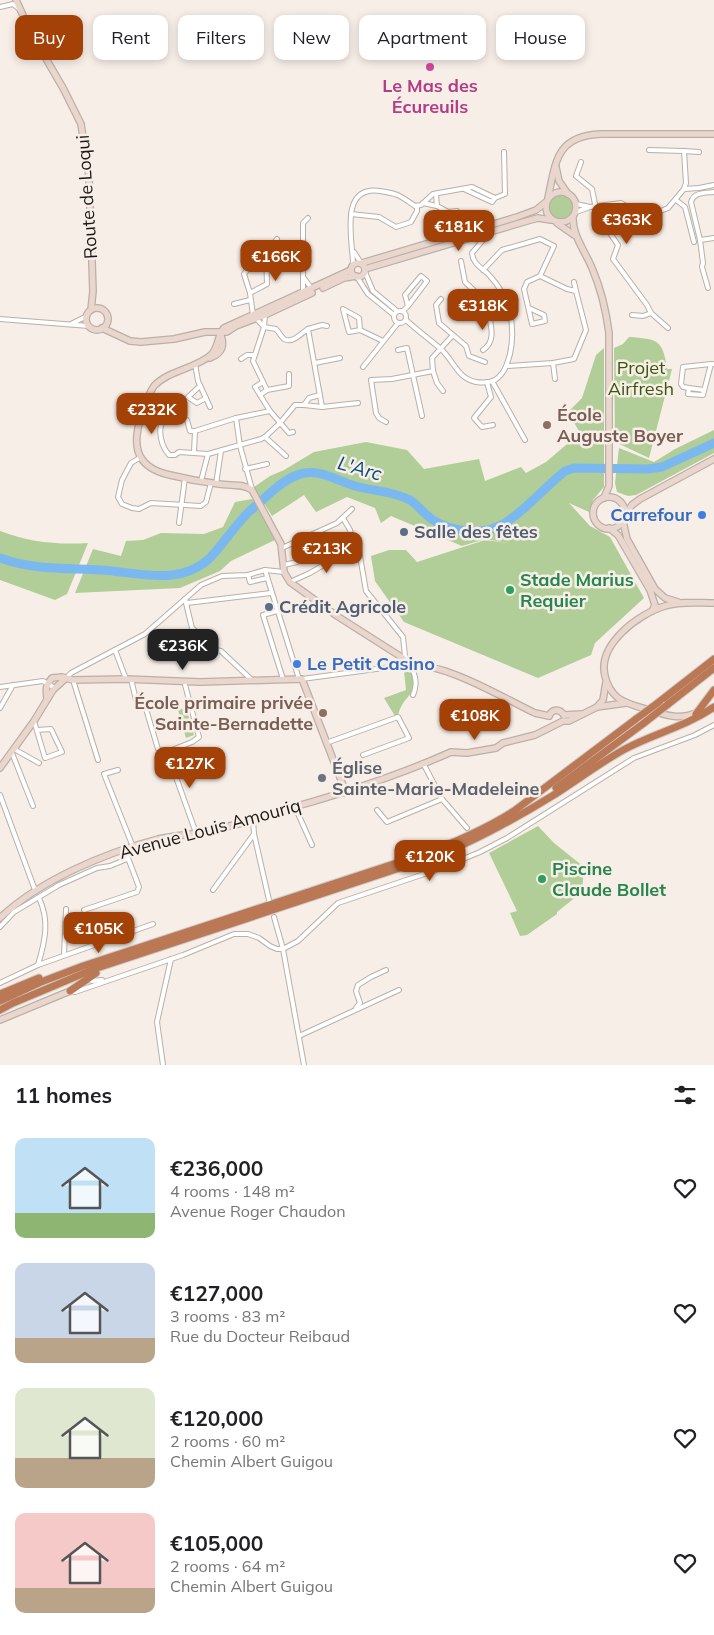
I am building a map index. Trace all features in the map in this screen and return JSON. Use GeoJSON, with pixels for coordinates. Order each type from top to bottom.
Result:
{"type":"FeatureCollection","features":[{"type":"Feature","properties":{"kind":"highway"},"geometry":{"type":"LineString","coordinates":[[0,1001],[41,982],[83,966],[418,856],[494,824],[514,811],[714,659]]}},
{"type":"Feature","properties":{"kind":"highway"},"geometry":{"type":"LineString","coordinates":[[526,811],[714,668]]}},
{"type":"Feature","properties":{"kind":"highway"},"geometry":{"type":"LineString","coordinates":[[696,714],[714,690]]}},
{"type":"Feature","properties":{"kind":"highway"},"geometry":{"type":"LineString","coordinates":[[0,1010],[94,969],[442,854],[490,832],[623,750],[648,738],[684,725],[714,706]]}},
{"type":"Feature","properties":{"kind":"highway"},"geometry":{"type":"LineString","coordinates":[[68,992],[93,974],[135,960],[169,945]]}},
{"type":"Feature","properties":{"kind":"highway"},"geometry":{"type":"LineString","coordinates":[[0,994],[49,974],[83,966]]}},
{"type":"Feature","properties":{"kind":"main road","name":"Route de Loqui"},"geometry":{"type":"LineString","coordinates":[[16,0],[31,33],[63,88],[81,124],[88,177],[93,291],[91,310]]}},
{"type":"Feature","properties":{"kind":"main road"},"geometry":{"type":"LineString","coordinates":[[576,236],[548,216],[545,209],[559,154],[571,142],[587,135],[714,134]]}},
{"type":"Feature","properties":{"kind":"main road"},"geometry":{"type":"LineString","coordinates":[[556,162],[559,181],[576,204],[572,226],[596,277],[608,320],[610,444],[609,484],[604,498]]}},
{"type":"Feature","properties":{"kind":"main road"},"geometry":{"type":"LineString","coordinates":[[363,267],[517,217],[537,209],[553,194],[561,192],[568,194]]}},
{"type":"Feature","properties":{"kind":"main road"},"geometry":{"type":"LineString","coordinates":[[363,267],[538,218],[554,221],[569,220],[574,214]]}},
{"type":"Feature","properties":{"kind":"main road"},"geometry":{"type":"LineString","coordinates":[[255,317],[352,268],[356,262],[363,267]]}},
{"type":"Feature","properties":{"kind":"main road"},"geometry":{"type":"LineString","coordinates":[[363,267],[362,276],[344,278],[264,315],[228,325],[220,332],[217,346],[205,359],[163,380],[150,392],[136,430],[135,439],[141,457],[154,471],[214,484],[243,486],[253,492],[277,535],[282,548],[284,572],[290,582],[337,616],[403,658],[409,665],[438,668],[552,720],[563,718]]}},
{"type":"Feature","properties":{"kind":"main road"},"geometry":{"type":"LineString","coordinates":[[352,268],[357,277]]}},
{"type":"Feature","properties":{"kind":"main road","name":"Route de Loqui"},"geometry":{"type":"LineString","coordinates":[[93,291],[101,309]]}},
{"type":"Feature","properties":{"kind":"main road"},"geometry":{"type":"LineString","coordinates":[[122,337],[108,320],[106,313],[101,309],[94,308],[91,310],[87,316],[89,326],[95,329],[102,328],[130,341],[154,341],[205,332],[220,332]]}},
{"type":"Feature","properties":{"kind":"main road"},"geometry":{"type":"LineString","coordinates":[[102,328],[108,320]]}},
{"type":"Feature","properties":{"kind":"main road"},"geometry":{"type":"LineString","coordinates":[[609,528],[619,525],[632,505],[640,499],[714,459]]}},
{"type":"Feature","properties":{"kind":"main road"},"geometry":{"type":"LineString","coordinates":[[609,484],[619,500],[627,539],[655,589],[664,598],[671,601],[714,603]]}},
{"type":"Feature","properties":{"kind":"main road"},"geometry":{"type":"LineString","coordinates":[[640,499],[619,500],[610,497],[604,498],[596,504],[594,517],[600,525],[609,528],[618,535],[650,590],[655,605],[652,611]]}},
{"type":"Feature","properties":{"kind":"main road"},"geometry":{"type":"LineString","coordinates":[[597,707],[603,700],[606,682],[604,663],[608,650],[618,636],[652,611],[665,606],[690,603]]}},
{"type":"Feature","properties":{"kind":"main road"},"geometry":{"type":"LineString","coordinates":[[47,699],[47,685],[52,678],[62,677],[73,680],[129,679],[184,681],[300,679],[346,793]]}},
{"type":"Feature","properties":{"kind":"main road"},"geometry":{"type":"LineString","coordinates":[[0,768],[55,688],[66,678]]}},
{"type":"Feature","properties":{"kind":"main road"},"geometry":{"type":"LineString","coordinates":[[606,682],[612,693],[626,703],[675,717],[696,714],[714,706]]}},
{"type":"Feature","properties":{"kind":"main road"},"geometry":{"type":"LineString","coordinates":[[552,720],[551,712],[556,710],[561,711],[563,718],[569,722],[597,707],[626,703]]}},
{"type":"Feature","properties":{"kind":"main road","name":"Avenue Louis Amouriq"},"geometry":{"type":"LineString","coordinates":[[0,918],[36,890],[65,874],[133,846],[253,821],[346,793],[439,757],[487,753],[502,748],[516,740],[544,731],[552,720]]}},
{"type":"Feature","properties":{"kind":"main road"},"geometry":{"type":"LineString","coordinates":[[0,1020],[68,992]]}},
{"type":"Feature","properties":{"kind":"street"},"geometry":{"type":"LineString","coordinates":[[0,7],[13,4],[20,10]]}},
{"type":"Feature","properties":{"kind":"street"},"geometry":{"type":"LineString","coordinates":[[649,150],[699,152]]}},
{"type":"Feature","properties":{"kind":"street"},"geometry":{"type":"LineString","coordinates":[[576,204],[592,206],[621,203],[639,214],[653,214],[668,208],[684,189],[686,183],[684,151]]}},
{"type":"Feature","properties":{"kind":"street"},"geometry":{"type":"LineString","coordinates":[[417,206],[433,194],[464,189],[492,202],[495,198],[505,194],[504,152]]}},
{"type":"Feature","properties":{"kind":"street"},"geometry":{"type":"LineString","coordinates":[[581,162],[576,176],[592,189],[592,206],[618,245],[613,259],[651,313],[668,328]]}},
{"type":"Feature","properties":{"kind":"street"},"geometry":{"type":"LineString","coordinates":[[684,189],[714,185]]}},
{"type":"Feature","properties":{"kind":"street"},"geometry":{"type":"LineString","coordinates":[[352,268],[351,214],[356,197],[363,192],[374,190],[399,194],[417,206]]}},
{"type":"Feature","properties":{"kind":"street"},"geometry":{"type":"LineString","coordinates":[[708,288],[702,267],[700,240],[693,216],[692,198],[696,195],[714,192]]}},
{"type":"Feature","properties":{"kind":"street"},"geometry":{"type":"LineString","coordinates":[[436,194],[437,206]]}},
{"type":"Feature","properties":{"kind":"street"},"geometry":{"type":"LineString","coordinates":[[676,200],[685,208],[694,242]]}},
{"type":"Feature","properties":{"kind":"street"},"geometry":{"type":"LineString","coordinates":[[423,203],[437,206],[448,212],[457,211]]}},
{"type":"Feature","properties":{"kind":"street"},"geometry":{"type":"LineString","coordinates":[[351,214],[379,217],[396,227],[411,222],[417,212],[417,206]]}},
{"type":"Feature","properties":{"kind":"street"},"geometry":{"type":"LineString","coordinates":[[574,214],[592,206]]}},
{"type":"Feature","properties":{"kind":"street"},"geometry":{"type":"LineString","coordinates":[[303,292],[303,223],[308,218]]}},
{"type":"Feature","properties":{"kind":"street"},"geometry":{"type":"LineString","coordinates":[[403,311],[406,320],[441,350],[461,376],[468,380],[487,382],[499,377],[507,366],[511,348],[513,328],[508,303],[499,288],[476,265],[472,253],[491,232]]}},
{"type":"Feature","properties":{"kind":"street"},"geometry":{"type":"LineString","coordinates":[[700,240],[714,238]]}},
{"type":"Feature","properties":{"kind":"street"},"geometry":{"type":"LineString","coordinates":[[250,293],[267,284],[266,253],[278,239]]}},
{"type":"Feature","properties":{"kind":"street"},"geometry":{"type":"LineString","coordinates":[[483,270],[502,250],[540,239],[554,246],[540,276],[530,280],[524,289],[532,324],[546,321],[544,314],[529,308]]}},
{"type":"Feature","properties":{"kind":"street"},"geometry":{"type":"LineString","coordinates":[[353,250],[363,267],[373,291],[395,313]]}},
{"type":"Feature","properties":{"kind":"street"},"geometry":{"type":"LineString","coordinates":[[461,261],[465,282],[482,298],[486,315],[489,316],[493,333],[488,347],[483,350]]}},
{"type":"Feature","properties":{"kind":"street"},"geometry":{"type":"LineString","coordinates":[[248,269],[244,274],[250,293],[250,300],[255,317],[264,327],[276,329],[282,337],[287,340],[294,340],[308,330],[322,325],[327,326]]}},
{"type":"Feature","properties":{"kind":"street"},"geometry":{"type":"LineString","coordinates":[[357,277],[368,294],[395,313],[403,311],[408,306],[427,281],[421,276],[405,295],[408,306]]}},
{"type":"Feature","properties":{"kind":"street"},"geometry":{"type":"LineString","coordinates":[[540,276],[576,291]]}},
{"type":"Feature","properties":{"kind":"street"},"geometry":{"type":"LineString","coordinates":[[303,277],[312,289]]}},
{"type":"Feature","properties":{"kind":"street"},"geometry":{"type":"LineString","coordinates":[[507,366],[574,359],[586,330],[574,282]]}},
{"type":"Feature","properties":{"kind":"street"},"geometry":{"type":"LineString","coordinates":[[441,299],[436,305],[439,323],[466,346],[469,356],[485,362]]}},
{"type":"Feature","properties":{"kind":"street"},"geometry":{"type":"LineString","coordinates":[[234,304],[250,300]]}},
{"type":"Feature","properties":{"kind":"street"},"geometry":{"type":"LineString","coordinates":[[360,330],[359,318],[343,309],[349,332],[360,330],[382,341]]}},
{"type":"Feature","properties":{"kind":"street"},"geometry":{"type":"LineString","coordinates":[[431,311],[436,311]]}},
{"type":"Feature","properties":{"kind":"street"},"geometry":{"type":"LineString","coordinates":[[395,313],[394,319],[398,323]]}},
{"type":"Feature","properties":{"kind":"street"},"geometry":{"type":"LineString","coordinates":[[489,316],[510,313]]}},
{"type":"Feature","properties":{"kind":"street"},"geometry":{"type":"LineString","coordinates":[[632,315],[644,316],[651,313]]}},
{"type":"Feature","properties":{"kind":"street"},"geometry":{"type":"LineString","coordinates":[[264,315],[264,327],[253,361],[267,390]]}},
{"type":"Feature","properties":{"kind":"street"},"geometry":{"type":"LineString","coordinates":[[66,325],[87,316]]}},
{"type":"Feature","properties":{"kind":"street"},"geometry":{"type":"LineString","coordinates":[[0,319],[89,326]]}},
{"type":"Feature","properties":{"kind":"street"},"geometry":{"type":"LineString","coordinates":[[363,367],[398,323],[406,320]]}},
{"type":"Feature","properties":{"kind":"street"},"geometry":{"type":"LineString","coordinates":[[308,330],[322,407]]}},
{"type":"Feature","properties":{"kind":"street"},"geometry":{"type":"LineString","coordinates":[[443,391],[437,383],[433,371],[432,358],[453,335]]}},
{"type":"Feature","properties":{"kind":"street"},"geometry":{"type":"LineString","coordinates":[[398,350],[407,348],[422,416]]}},
{"type":"Feature","properties":{"kind":"street"},"geometry":{"type":"LineString","coordinates":[[240,359],[247,355],[254,355]]}},
{"type":"Feature","properties":{"kind":"street"},"geometry":{"type":"LineString","coordinates":[[315,363],[340,358]]}},
{"type":"Feature","properties":{"kind":"street"},"geometry":{"type":"LineString","coordinates":[[553,362],[555,380]]}},
{"type":"Feature","properties":{"kind":"street"},"geometry":{"type":"LineString","coordinates":[[195,364],[200,386],[210,407]]}},
{"type":"Feature","properties":{"kind":"street"},"geometry":{"type":"LineString","coordinates":[[713,364],[703,395],[688,394],[689,388],[683,387],[681,384],[682,368],[713,364]]}},
{"type":"Feature","properties":{"kind":"street"},"geometry":{"type":"LineString","coordinates":[[386,422],[379,418],[376,413],[371,380],[392,379],[433,371]]}},
{"type":"Feature","properties":{"kind":"street"},"geometry":{"type":"LineString","coordinates":[[260,395],[267,390],[289,386],[289,374]]}},
{"type":"Feature","properties":{"kind":"street"},"geometry":{"type":"LineString","coordinates":[[492,381],[525,440]]}},
{"type":"Feature","properties":{"kind":"street"},"geometry":{"type":"LineString","coordinates":[[263,382],[255,387],[270,411],[289,432],[293,432]]}},
{"type":"Feature","properties":{"kind":"street"},"geometry":{"type":"LineString","coordinates":[[487,382],[491,397],[474,418],[482,427],[493,425]]}},
{"type":"Feature","properties":{"kind":"street"},"geometry":{"type":"LineString","coordinates":[[200,386],[188,397],[197,403],[206,398]]}},
{"type":"Feature","properties":{"kind":"street"},"geometry":{"type":"LineString","coordinates":[[304,405],[309,398],[320,395]]}},
{"type":"Feature","properties":{"kind":"street"},"geometry":{"type":"LineString","coordinates":[[270,411],[236,418],[195,431],[190,431],[186,420],[174,414],[167,415],[162,420],[160,427],[165,450],[169,455],[179,452],[208,454],[221,451],[265,437],[295,405],[322,407],[358,403]]}},
{"type":"Feature","properties":{"kind":"street"},"geometry":{"type":"LineString","coordinates":[[236,418],[245,469],[253,492]]}},
{"type":"Feature","properties":{"kind":"street"},"geometry":{"type":"LineString","coordinates":[[194,452],[195,431]]}},
{"type":"Feature","properties":{"kind":"street"},"geometry":{"type":"LineString","coordinates":[[265,437],[286,456]]}},
{"type":"Feature","properties":{"kind":"street"},"geometry":{"type":"LineString","coordinates":[[141,457],[132,463],[122,480],[119,501],[124,506],[139,509],[151,503],[198,506],[204,504],[214,484],[221,451]]}},
{"type":"Feature","properties":{"kind":"street"},"geometry":{"type":"LineString","coordinates":[[202,481],[208,454]]}},
{"type":"Feature","properties":{"kind":"street"},"geometry":{"type":"LineString","coordinates":[[245,469],[266,464]]}},
{"type":"Feature","properties":{"kind":"street"},"geometry":{"type":"LineString","coordinates":[[178,523],[185,478]]}},
{"type":"Feature","properties":{"kind":"street"},"geometry":{"type":"LineString","coordinates":[[282,548],[337,524],[352,509]]}},
{"type":"Feature","properties":{"kind":"street"},"geometry":{"type":"LineString","coordinates":[[343,518],[350,530],[354,547],[360,556],[366,591],[403,637],[409,665],[416,681],[413,695]]}},
{"type":"Feature","properties":{"kind":"street"},"geometry":{"type":"LineString","coordinates":[[314,534],[326,564]]}},
{"type":"Feature","properties":{"kind":"street"},"geometry":{"type":"LineString","coordinates":[[290,582],[354,547]]}},
{"type":"Feature","properties":{"kind":"street"},"geometry":{"type":"LineString","coordinates":[[284,565],[297,562],[321,551]]}},
{"type":"Feature","properties":{"kind":"street"},"geometry":{"type":"LineString","coordinates":[[265,570],[300,679],[409,665]]}},
{"type":"Feature","properties":{"kind":"street"},"geometry":{"type":"LineString","coordinates":[[66,678],[71,673],[145,634],[186,601],[201,585],[222,576],[248,575],[265,570],[284,572]]}},
{"type":"Feature","properties":{"kind":"street"},"geometry":{"type":"LineString","coordinates":[[248,575],[250,582],[267,578]]}},
{"type":"Feature","properties":{"kind":"street"},"geometry":{"type":"LineString","coordinates":[[186,601],[271,593]]}},
{"type":"Feature","properties":{"kind":"street"},"geometry":{"type":"LineString","coordinates":[[186,601],[192,628],[216,650],[221,651],[253,681]]}},
{"type":"Feature","properties":{"kind":"street"},"geometry":{"type":"LineString","coordinates":[[277,611],[263,615],[283,679]]}},
{"type":"Feature","properties":{"kind":"street"},"geometry":{"type":"LineString","coordinates":[[114,650],[129,679],[136,700],[146,709],[158,749],[166,752],[192,742],[198,737],[184,681]]}},
{"type":"Feature","properties":{"kind":"street"},"geometry":{"type":"LineString","coordinates":[[73,680],[98,760]]}},
{"type":"Feature","properties":{"kind":"street"},"geometry":{"type":"LineString","coordinates":[[0,687],[38,682],[55,688]]}},
{"type":"Feature","properties":{"kind":"street"},"geometry":{"type":"LineString","coordinates":[[0,708],[13,685]]}},
{"type":"Feature","properties":{"kind":"street"},"geometry":{"type":"LineString","coordinates":[[326,744],[398,717],[409,738],[363,755]]}},
{"type":"Feature","properties":{"kind":"street"},"geometry":{"type":"LineString","coordinates":[[34,721],[46,758],[62,752],[51,729],[37,730]]}},
{"type":"Feature","properties":{"kind":"street"},"geometry":{"type":"LineString","coordinates":[[68,992],[75,992],[171,959],[234,934],[248,934],[259,938],[277,949],[283,949],[298,941],[338,903],[439,869],[480,852],[516,833],[634,758],[687,738],[714,725]]}},
{"type":"Feature","properties":{"kind":"street"},"geometry":{"type":"LineString","coordinates":[[13,751],[39,762]]}},
{"type":"Feature","properties":{"kind":"street"},"geometry":{"type":"LineString","coordinates":[[13,751],[33,806]]}},
{"type":"Feature","properties":{"kind":"street"},"geometry":{"type":"LineString","coordinates":[[166,752],[196,833]]}},
{"type":"Feature","properties":{"kind":"street"},"geometry":{"type":"LineString","coordinates":[[423,763],[442,799],[467,828]]}},
{"type":"Feature","properties":{"kind":"street"},"geometry":{"type":"LineString","coordinates":[[118,770],[104,774],[133,846]]}},
{"type":"Feature","properties":{"kind":"street"},"geometry":{"type":"LineString","coordinates":[[0,795],[36,890]]}},
{"type":"Feature","properties":{"kind":"street"},"geometry":{"type":"LineString","coordinates":[[377,810],[386,822],[442,799]]}},
{"type":"Feature","properties":{"kind":"street"},"geometry":{"type":"LineString","coordinates":[[295,807],[312,845]]}},
{"type":"Feature","properties":{"kind":"street"},"geometry":{"type":"LineString","coordinates":[[253,821],[254,834],[269,900]]}},
{"type":"Feature","properties":{"kind":"street"},"geometry":{"type":"LineString","coordinates":[[213,890],[254,834]]}},
{"type":"Feature","properties":{"kind":"street"},"geometry":{"type":"LineString","coordinates":[[84,910],[137,892],[140,887],[127,859],[125,850]]}},
{"type":"Feature","properties":{"kind":"street"},"geometry":{"type":"LineString","coordinates":[[0,927],[14,912],[59,886],[98,868],[110,866],[127,859]]}},
{"type":"Feature","properties":{"kind":"street"},"geometry":{"type":"LineString","coordinates":[[38,965],[46,925],[45,913],[39,898]]}},
{"type":"Feature","properties":{"kind":"street"},"geometry":{"type":"LineString","coordinates":[[64,955],[66,909]]}},
{"type":"Feature","properties":{"kind":"street"},"geometry":{"type":"LineString","coordinates":[[274,917],[283,949],[304,1065]]}},
{"type":"Feature","properties":{"kind":"street"},"geometry":{"type":"LineString","coordinates":[[0,983],[38,965],[153,924]]}},
{"type":"Feature","properties":{"kind":"street"},"geometry":{"type":"LineString","coordinates":[[163,1065],[157,1022],[171,959]]}},
{"type":"Feature","properties":{"kind":"street"},"geometry":{"type":"LineString","coordinates":[[354,1010],[360,1003],[356,991],[358,985],[386,970]]}},
{"type":"Feature","properties":{"kind":"street"},"geometry":{"type":"LineString","coordinates":[[87,979],[92,981],[107,980]]}},
{"type":"Feature","properties":{"kind":"street"},"geometry":{"type":"LineString","coordinates":[[299,1036],[399,990]]}},
{"type":"Feature","properties":{"kind":"green space"},"geometry":{"type":"Polygon","coordinates":[[[561,195],[570,198],[573,207],[570,216],[561,219],[552,216],[549,207],[552,198],[561,195]]]}},
{"type":"Feature","properties":{"kind":"green space","name":"Projet Airfresh"},"geometry":{"type":"Polygon","coordinates":[[[629,337],[657,342],[661,346],[667,369],[672,369],[649,458],[615,442],[614,348],[623,344],[629,337]]]}},
{"type":"Feature","properties":{"kind":"green space"},"geometry":{"type":"Polygon","coordinates":[[[604,348],[604,487],[593,500],[589,512],[569,503],[590,526],[610,537],[644,598],[595,643],[591,655],[538,678],[404,622],[375,581],[371,556],[389,550],[406,550],[417,562],[485,540],[508,543],[485,539],[462,546],[391,516],[381,523],[375,508],[347,497],[316,512],[304,495],[272,516],[254,487],[314,452],[366,442],[407,450],[424,469],[479,459],[485,481],[521,467],[526,473],[546,462],[580,433],[568,412],[582,398],[596,355],[604,348]]]}},
{"type":"Feature","properties":{"kind":"green space"},"geometry":{"type":"Polygon","coordinates":[[[714,430],[714,453],[636,495],[628,496],[617,492],[615,483],[619,448],[654,462],[675,449],[714,430]]]}},
{"type":"Feature","properties":{"kind":"green space"},"geometry":{"type":"Polygon","coordinates":[[[252,499],[277,539],[231,561],[220,571],[180,588],[75,593],[93,549],[121,556],[126,541],[143,540],[161,533],[204,534],[223,527],[235,502],[252,499]]]}},
{"type":"Feature","properties":{"kind":"green space"},"geometry":{"type":"Polygon","coordinates":[[[0,531],[43,542],[65,544],[88,543],[67,594],[55,600],[0,580],[0,531]]]}},
{"type":"Feature","properties":{"kind":"green space"},"geometry":{"type":"Polygon","coordinates":[[[411,669],[414,678],[413,690],[404,702],[398,715],[395,716],[384,698],[406,690],[404,671],[411,669]]]}},
{"type":"Feature","properties":{"kind":"green space"},"geometry":{"type":"Polygon","coordinates":[[[186,708],[194,735],[186,738],[178,710],[186,708]]]}},
{"type":"Feature","properties":{"kind":"green space","name":"Piscine Claude Bollet"},"geometry":{"type":"Polygon","coordinates":[[[538,826],[554,843],[584,867],[582,892],[557,912],[557,914],[527,935],[520,936],[510,913],[517,911],[489,853],[538,826]]]}},
{"type":"Feature","properties":{"kind":"waterway","name":"L'Arc"},"geometry":{"type":"LineString","coordinates":[[0,558],[24,565],[50,568],[101,570],[157,576],[185,572],[198,567],[210,558],[247,514],[277,487],[294,476],[311,472],[324,474],[355,486],[403,497],[413,502],[433,520],[449,527],[469,531],[488,530],[505,523],[513,517],[565,471],[574,468],[648,469],[662,467],[714,443]]}},
{"type":"Feature","properties":{"kind":"place","name":"Le Mas des Écureuils"},"geometry":{"type":"Point","coordinates":[430,67]}},
{"type":"Feature","properties":{"kind":"place","name":"École Auguste Boyer"},"geometry":{"type":"Point","coordinates":[547,425]}},
{"type":"Feature","properties":{"kind":"place","name":"Carrefour"},"geometry":{"type":"Point","coordinates":[702,515]}},
{"type":"Feature","properties":{"kind":"place","name":"Salle des fêtes"},"geometry":{"type":"Point","coordinates":[404,532]}},
{"type":"Feature","properties":{"kind":"place","name":"Stade Marius Requier"},"geometry":{"type":"Point","coordinates":[510,590]}},
{"type":"Feature","properties":{"kind":"place","name":"Crédit Agricole"},"geometry":{"type":"Point","coordinates":[269,607]}},
{"type":"Feature","properties":{"kind":"place","name":"Le Petit Casino"},"geometry":{"type":"Point","coordinates":[297,664]}},
{"type":"Feature","properties":{"kind":"place","name":"École primaire privée Sainte-Bernadette"},"geometry":{"type":"Point","coordinates":[323,713]}},
{"type":"Feature","properties":{"kind":"place","name":"Église Sainte-Marie-Madeleine"},"geometry":{"type":"Point","coordinates":[322,778]}},
{"type":"Feature","properties":{"kind":"place","name":"Piscine Claude Bollet"},"geometry":{"type":"Point","coordinates":[542,879]}}]}
